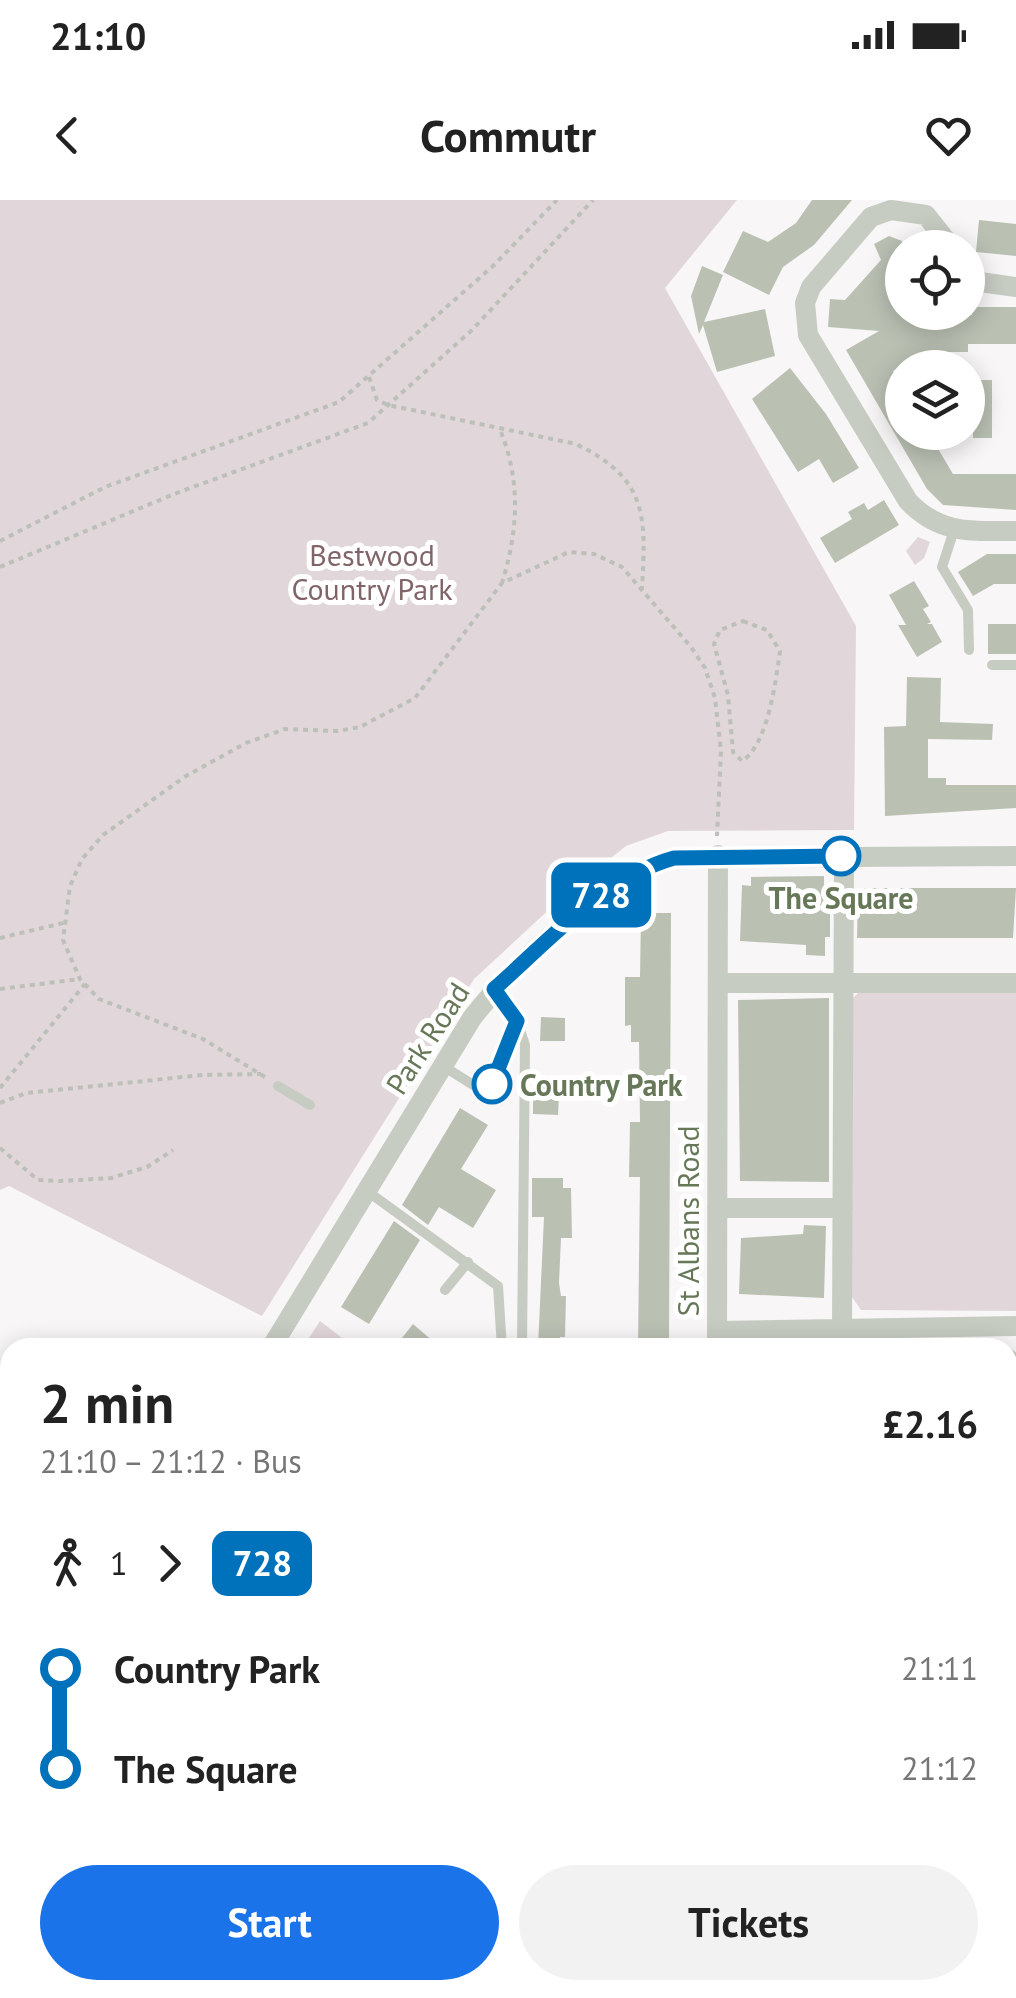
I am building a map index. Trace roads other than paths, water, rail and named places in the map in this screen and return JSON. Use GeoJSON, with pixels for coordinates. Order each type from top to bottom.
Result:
{"type":"FeatureCollection","features":[{"type":"Feature","properties":{"kind":"street"},"geometry":{"type":"LineString","coordinates":[[938,230],[926,215],[891,210],[871,217],[811,287],[805,320],[808,335],[908,501],[924,517],[954,530],[1016,531]]}},
{"type":"Feature","properties":{"kind":"street"},"geometry":{"type":"LineString","coordinates":[[985,283],[1016,288]]}},
{"type":"Feature","properties":{"kind":"street","name":"St Albans Road"},"geometry":{"type":"LineString","coordinates":[[717,1338],[718,856]]}},
{"type":"Feature","properties":{"kind":"street"},"geometry":{"type":"LineString","coordinates":[[842,1329],[844,856]]}},
{"type":"Feature","properties":{"kind":"street","name":"Park Road"},"geometry":{"type":"LineString","coordinates":[[277,1338],[442,1066],[494,989],[606,891],[648,865],[674,858],[1016,856]]}},
{"type":"Feature","properties":{"kind":"street"},"geometry":{"type":"LineString","coordinates":[[718,983],[1016,982]]}},
{"type":"Feature","properties":{"kind":"street"},"geometry":{"type":"LineString","coordinates":[[717,1208],[843,1208]]}},
{"type":"Feature","properties":{"kind":"street"},"geometry":{"type":"LineString","coordinates":[[730,1338],[842,1329],[1008,1334]]}},
{"type":"Feature","properties":{"kind":"lane"},"geometry":{"type":"LineString","coordinates":[[954,530],[942,567],[968,610],[969,650]]}},
{"type":"Feature","properties":{"kind":"lane"},"geometry":{"type":"LineString","coordinates":[[992,665],[1016,665]]}},
{"type":"Feature","properties":{"kind":"lane"},"geometry":{"type":"LineString","coordinates":[[494,989],[517,1021],[525,1045],[522,1338]]}},
{"type":"Feature","properties":{"kind":"lane"},"geometry":{"type":"LineString","coordinates":[[442,1066],[466,1084],[489,1086],[506,1058],[517,1021]]}},
{"type":"Feature","properties":{"kind":"lane"},"geometry":{"type":"LineString","coordinates":[[278,1086],[310,1105]]}},
{"type":"Feature","properties":{"kind":"lane"},"geometry":{"type":"LineString","coordinates":[[366,1191],[498,1286],[501,1338]]}},
{"type":"Feature","properties":{"kind":"lane"},"geometry":{"type":"LineString","coordinates":[[444,1290],[468,1262]]}},
{"type":"Feature","properties":{"kind":"place","name":"The Square"},"geometry":{"type":"Point","coordinates":[841,856]}},
{"type":"Feature","properties":{"kind":"place","name":"Country Park"},"geometry":{"type":"Point","coordinates":[492,1084]}},
{"type":"Feature","properties":{"kind":"park label","name":"Bestwood Country Park"},"geometry":{"type":"Point","coordinates":[372,571]}}]}
